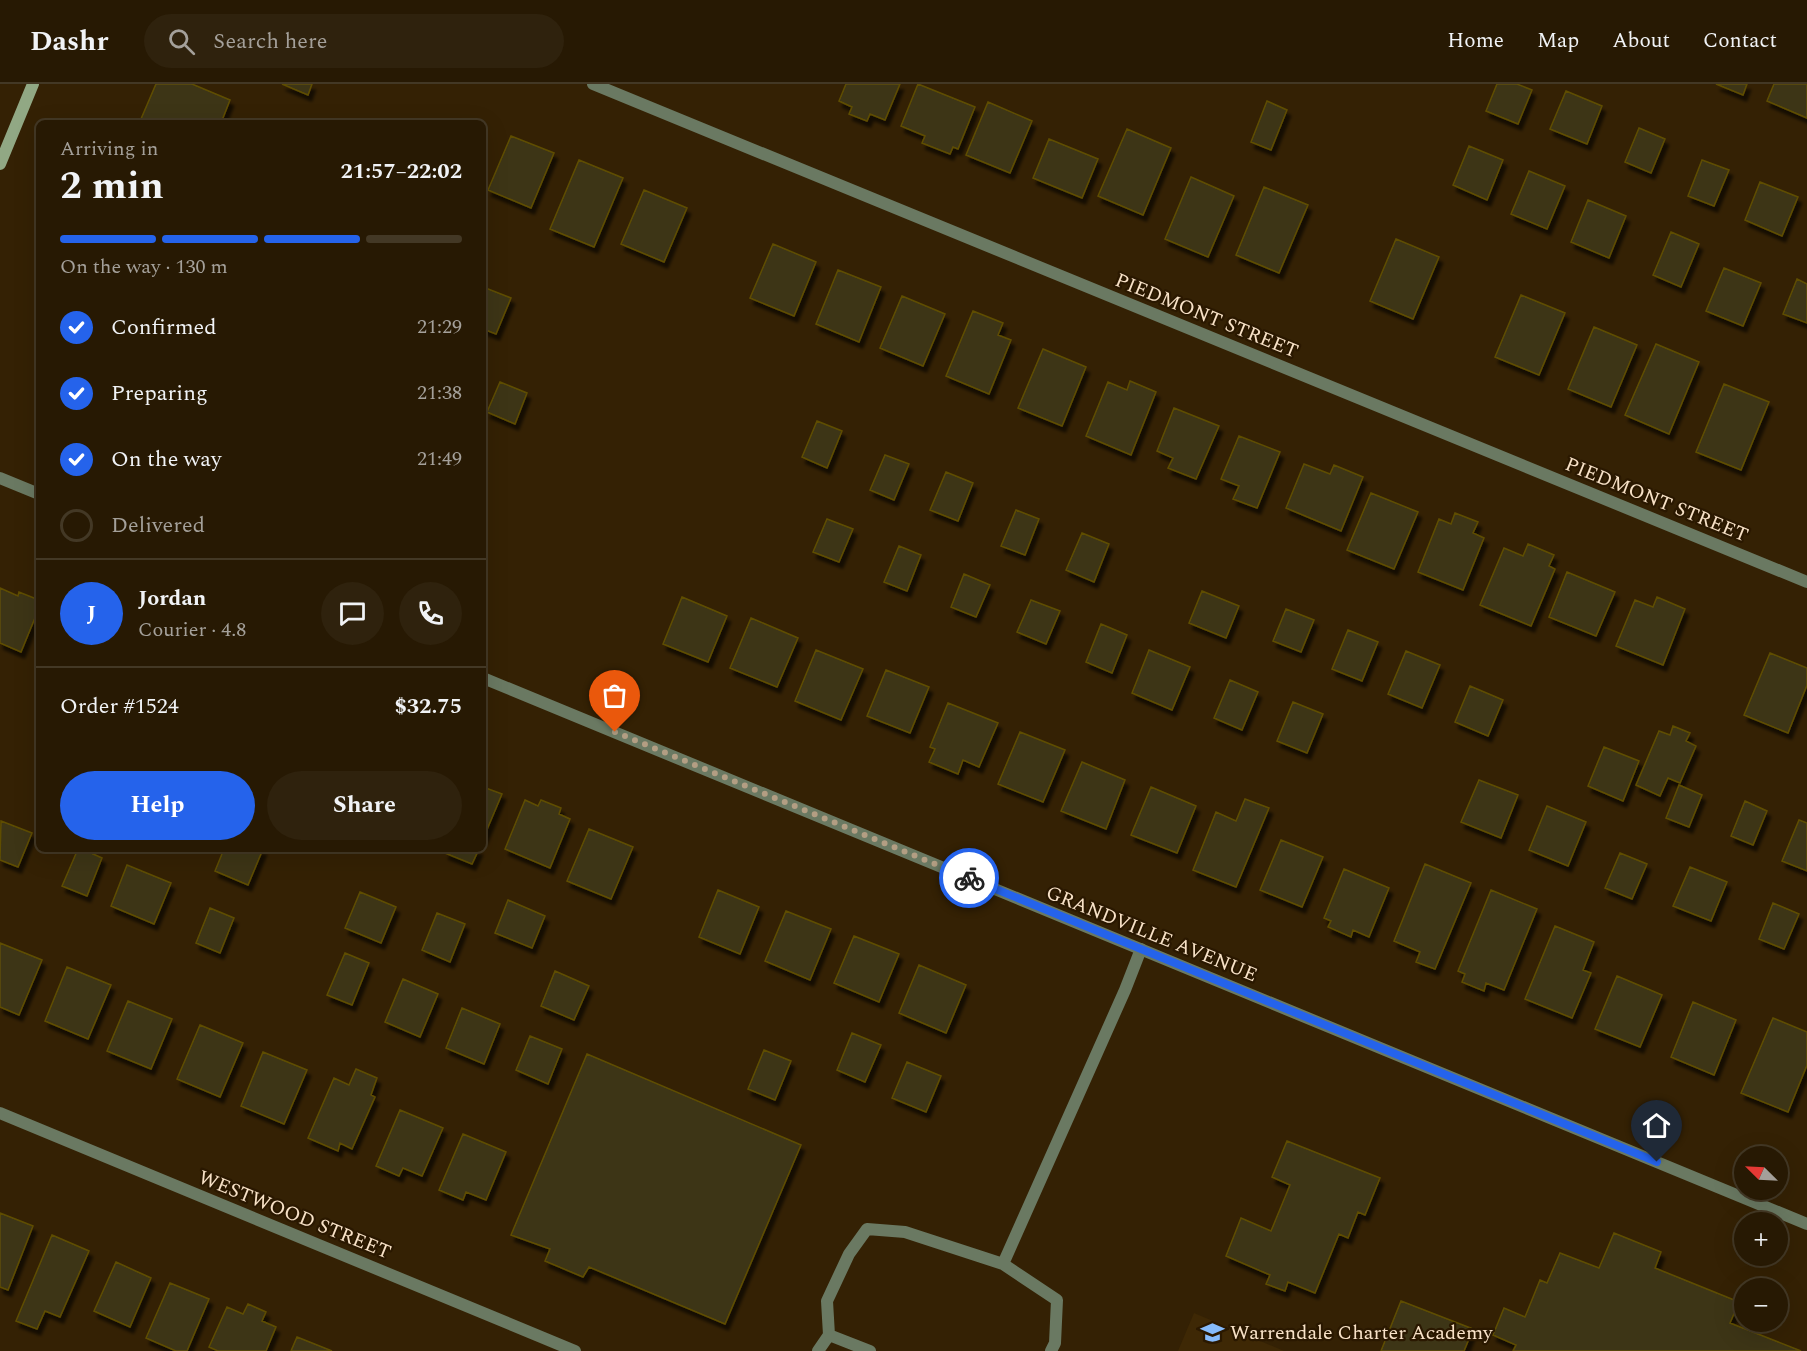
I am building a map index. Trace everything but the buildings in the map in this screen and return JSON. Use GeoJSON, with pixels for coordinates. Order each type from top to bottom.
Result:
{"type":"FeatureCollection","features":[{"type":"Feature","properties":{"kind":"street"},"geometry":{"type":"LineString","coordinates":[[0,164],[33,84]]}},
{"type":"Feature","properties":{"kind":"street","name":"PIEDMONT STREET"},"geometry":{"type":"LineString","coordinates":[[593,84],[1807,582]]}},
{"type":"Feature","properties":{"kind":"street"},"geometry":{"type":"LineString","coordinates":[[0,478],[36,493]]}},
{"type":"Feature","properties":{"kind":"street","name":"GRANDVILLE AVENUE"},"geometry":{"type":"LineString","coordinates":[[486,679],[1807,1224]]}},
{"type":"Feature","properties":{"kind":"street"},"geometry":{"type":"LineString","coordinates":[[1003,1264],[1141,949]]}},
{"type":"Feature","properties":{"kind":"street","name":"WESTWOOD STREET"},"geometry":{"type":"LineString","coordinates":[[0,1113],[575,1351]]}},
{"type":"Feature","properties":{"kind":"street"},"geometry":{"type":"LineString","coordinates":[[818,1351],[829,1335],[826,1301],[849,1254],[867,1229],[905,1232],[1003,1264],[1058,1300],[1055,1343],[1051,1351]]}},
{"type":"Feature","properties":{"kind":"street"},"geometry":{"type":"LineString","coordinates":[[829,1335],[870,1351]]}},
{"type":"Feature","properties":{"kind":"shaded area","name":"Warrendale Charter Academy"},"geometry":{"type":"Polygon","coordinates":[[[1194,1313],[1284,1351],[1178,1351],[1194,1313]]]}},
{"type":"Feature","properties":{"kind":"way so far"},"geometry":{"type":"LineString","coordinates":[[615,732],[969,878]]}},
{"type":"Feature","properties":{"kind":"place","name":"Warrendale Charter Academy"},"geometry":{"type":"Point","coordinates":[1212,1332]}},
{"type":"Feature","properties":{"kind":"route"},"geometry":{"type":"LineString","coordinates":[[969,878],[1657,1162]]}}]}
